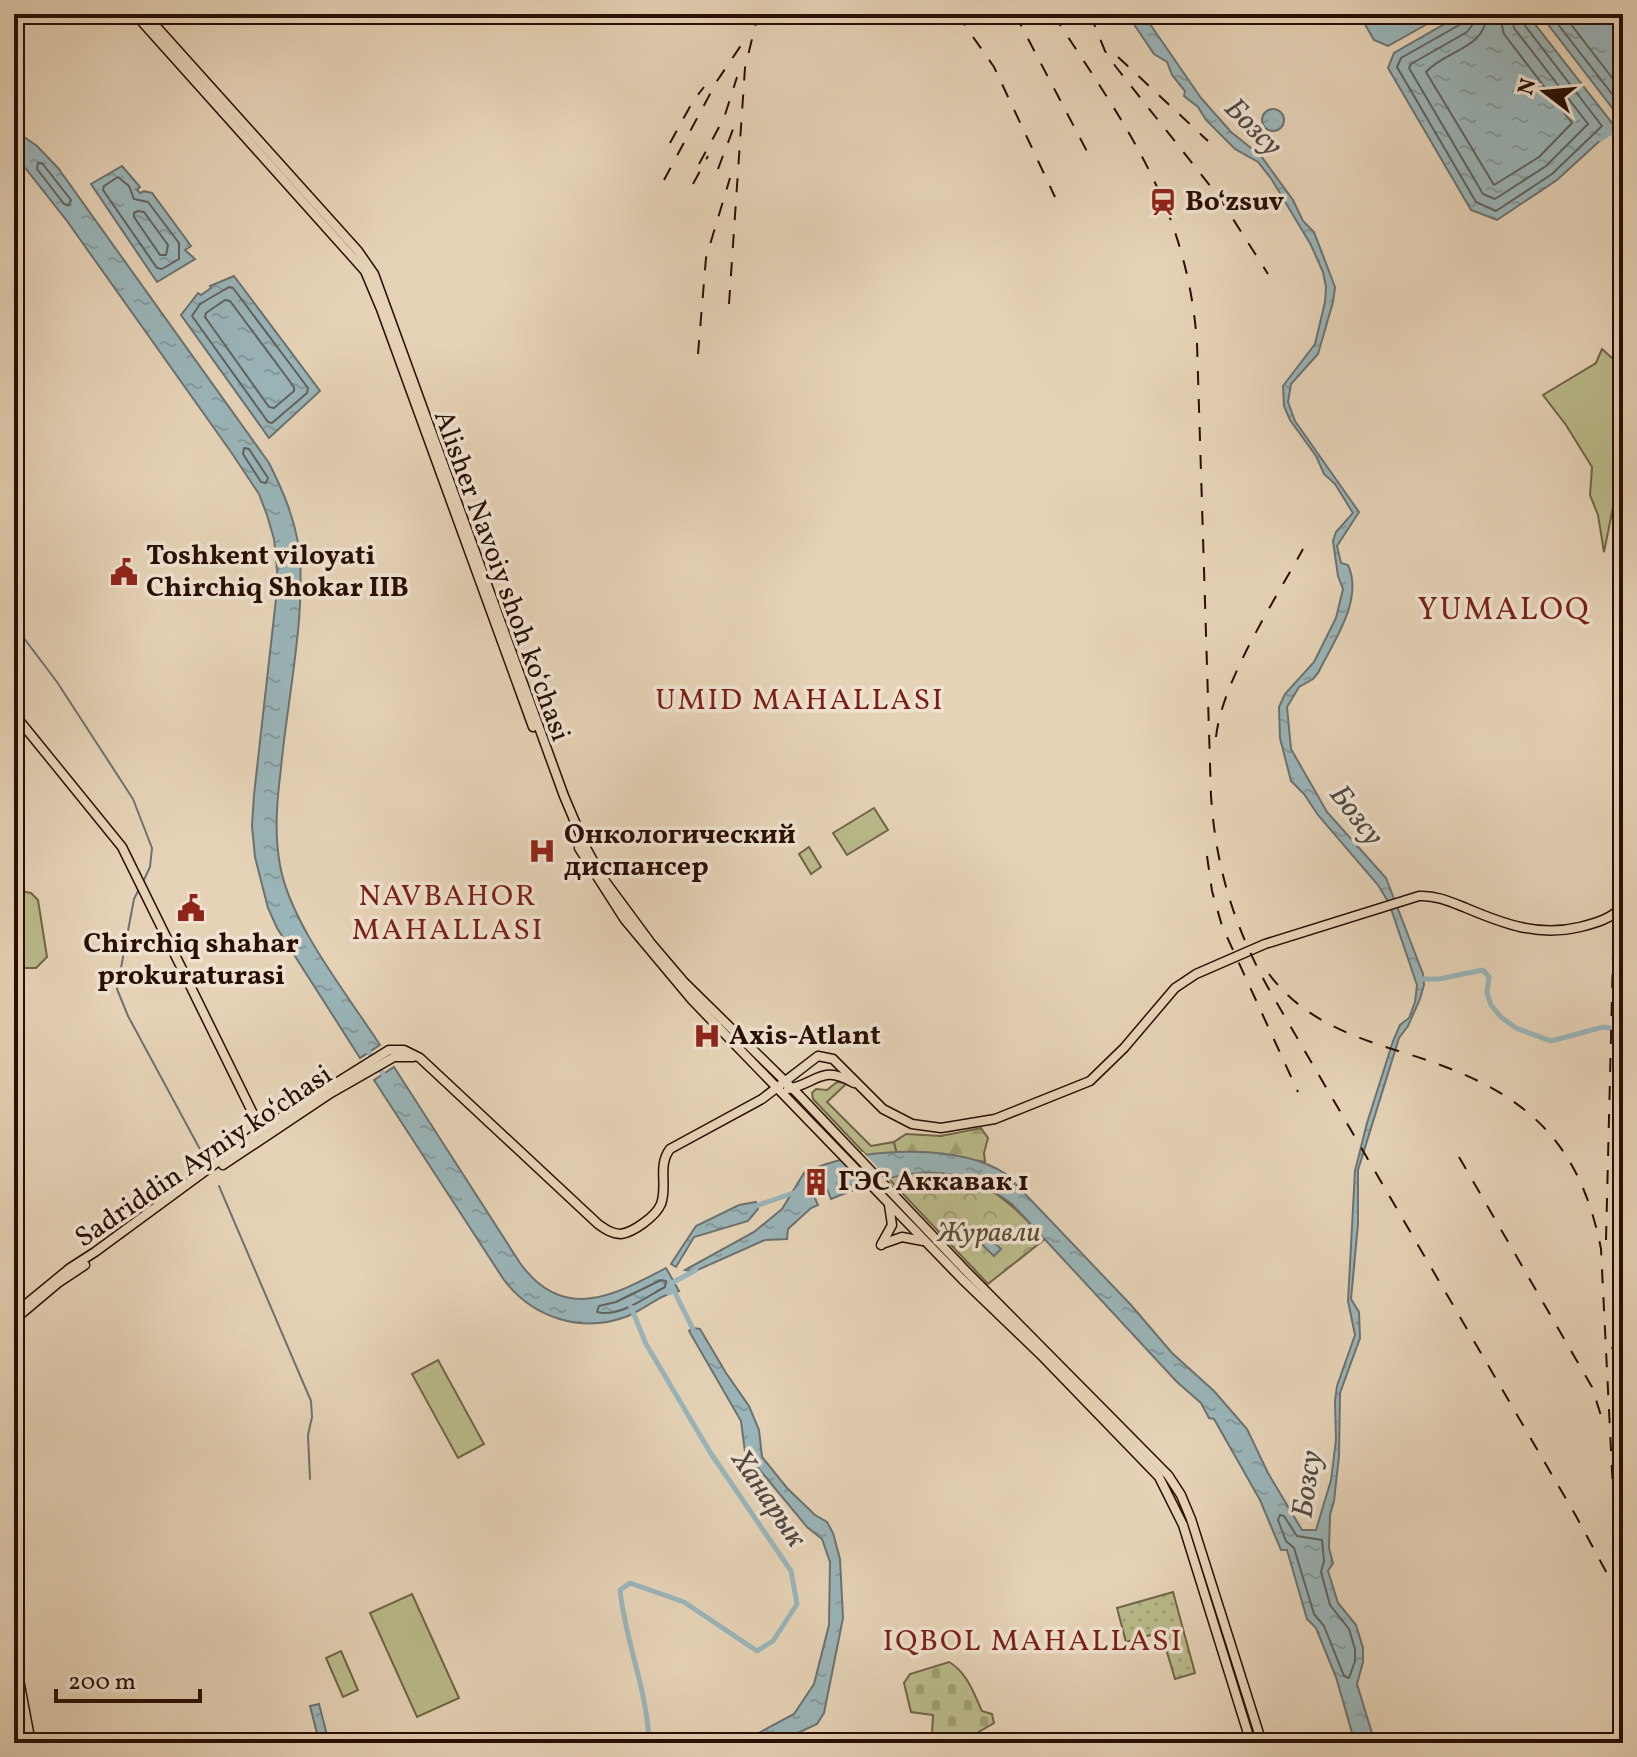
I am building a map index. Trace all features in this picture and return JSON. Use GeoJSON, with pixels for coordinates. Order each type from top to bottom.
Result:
{"type":"FeatureCollection","features":[{"type":"Feature","properties":{"kind":"main road","name":"Alisher Navoiy shoh koʻchasi"},"geometry":{"type":"LineString","coordinates":[[135,14],[365,271],[580,850],[619,911],[692,1000],[766,1070],[813,1109],[840,1145]]}},
{"type":"Feature","properties":{"kind":"main road","name":"Alisher Navoiy shoh koʻchasi"},"geometry":{"type":"LineString","coordinates":[[145,14],[369,266],[384,299],[564,796],[586,848],[602,877],[650,942],[766,1070]]}},
{"type":"Feature","properties":{"kind":"main road"},"geometry":{"type":"LineString","coordinates":[[14,714],[113,833],[262,1133]]}},
{"type":"Feature","properties":{"kind":"main road"},"geometry":{"type":"LineString","coordinates":[[763,1099],[769,1087],[766,1070],[797,1070],[818,1056],[833,1059],[890,1114],[917,1126],[946,1128],[995,1119],[1090,1081],[1124,1048],[1175,988],[1196,974],[1265,944],[1419,896],[1435,897],[1503,923],[1546,932],[1583,927],[1614,914],[1623,906]]}},
{"type":"Feature","properties":{"kind":"main road"},"geometry":{"type":"LineString","coordinates":[[360,1073],[384,1052],[409,1052],[428,1065],[598,1224],[618,1234],[636,1227],[658,1208],[662,1198],[664,1161],[670,1149],[763,1099],[790,1091]]}},
{"type":"Feature","properties":{"kind":"main road","name":"Sadriddin Ayniy ko‘chasi"},"geometry":{"type":"LineString","coordinates":[[14,1314],[70,1268],[262,1133],[360,1073],[397,1056],[428,1065]]}},
{"type":"Feature","properties":{"kind":"main road"},"geometry":{"type":"LineString","coordinates":[[763,1099],[778,1097],[813,1079],[833,1059]]}},
{"type":"Feature","properties":{"kind":"main road"},"geometry":{"type":"LineString","coordinates":[[797,1070],[795,1081],[840,1076],[864,1090]]}},
{"type":"Feature","properties":{"kind":"main road"},"geometry":{"type":"LineString","coordinates":[[790,1091],[797,1070]]}},
{"type":"Feature","properties":{"kind":"main road"},"geometry":{"type":"LineString","coordinates":[[813,1079],[808,1093],[813,1109]]}},
{"type":"Feature","properties":{"kind":"main road","name":"Alisher Navoiy shoh koʻchasi"},"geometry":{"type":"LineString","coordinates":[[790,1091],[840,1145]]}},
{"type":"Feature","properties":{"kind":"main road","name":"Sadriddin Ayniy ko‘chasi"},"geometry":{"type":"LineString","coordinates":[[14,1320],[58,1283],[262,1133]]}},
{"type":"Feature","properties":{"kind":"main road"},"geometry":{"type":"LineString","coordinates":[[840,1145],[883,1192],[1153,1457],[1175,1483],[1201,1549],[1262,1743]]}},
{"type":"Feature","properties":{"kind":"main road"},"geometry":{"type":"LineString","coordinates":[[883,1192],[892,1220],[891,1229],[881,1245],[902,1237],[927,1243]]}},
{"type":"Feature","properties":{"kind":"main road"},"geometry":{"type":"LineString","coordinates":[[910,1218],[927,1243],[1111,1425],[1164,1484],[1189,1541],[1251,1743]]}},
{"type":"Feature","properties":{"kind":"main road"},"geometry":{"type":"LineString","coordinates":[[14,1653],[31,1743]]}},
{"type":"Feature","properties":{"kind":"main road"},"geometry":{"type":"LineString","coordinates":[[14,1718],[19,1743]]}},
{"type":"Feature","properties":{"kind":"green space"},"geometry":{"type":"Polygon","coordinates":[[[1602,349],[1623,368],[1623,458],[1604,552],[1598,515],[1590,495],[1592,467],[1543,395],[1596,363],[1602,349]]]}},
{"type":"Feature","properties":{"kind":"green space"},"geometry":{"type":"Polygon","coordinates":[[[874,808],[888,830],[847,855],[833,833],[874,808]]]}},
{"type":"Feature","properties":{"kind":"green space"},"geometry":{"type":"Polygon","coordinates":[[[809,847],[821,867],[811,874],[799,854],[809,847]]]}},
{"type":"Feature","properties":{"kind":"green space"},"geometry":{"type":"Polygon","coordinates":[[[21,891],[31,893],[38,900],[47,957],[36,968],[25,968],[17,961],[14,895],[21,891]]]}},
{"type":"Feature","properties":{"kind":"green space"},"geometry":{"type":"Polygon","coordinates":[[[837,1082],[847,1083],[827,1102],[871,1146],[894,1142],[897,1154],[867,1156],[813,1099],[812,1093],[816,1089],[827,1090],[837,1082]]]}},
{"type":"Feature","properties":{"kind":"green space"},"geometry":{"type":"Polygon","coordinates":[[[981,1128],[988,1138],[985,1162],[930,1153],[897,1154],[894,1142],[906,1134],[941,1136],[981,1128]]]}},
{"type":"Feature","properties":{"kind":"green space","name":"Журавли"},"geometry":{"type":"Polygon","coordinates":[[[930,1170],[966,1178],[995,1193],[1045,1239],[988,1284],[887,1177],[930,1170]]]}},
{"type":"Feature","properties":{"kind":"green space"},"geometry":{"type":"Polygon","coordinates":[[[438,1360],[484,1444],[458,1458],[412,1374],[438,1360]]]}},
{"type":"Feature","properties":{"kind":"green space"},"geometry":{"type":"Polygon","coordinates":[[[1173,1592],[1195,1673],[1175,1679],[1161,1632],[1126,1642],[1117,1608],[1173,1592]]]}},
{"type":"Feature","properties":{"kind":"green space"},"geometry":{"type":"Polygon","coordinates":[[[412,1594],[459,1698],[417,1717],[370,1613],[412,1594]]]}},
{"type":"Feature","properties":{"kind":"green space"},"geometry":{"type":"Polygon","coordinates":[[[341,1651],[358,1690],[343,1697],[326,1658],[341,1651]]]}},
{"type":"Feature","properties":{"kind":"green space"},"geometry":{"type":"Polygon","coordinates":[[[949,1662],[965,1677],[982,1711],[992,1714],[994,1723],[970,1737],[932,1734],[933,1715],[911,1712],[904,1683],[910,1674],[949,1662]]]}},
{"type":"Feature","properties":{"kind":"water"},"geometry":{"type":"Polygon","coordinates":[[[1127,14],[1143,14],[1201,98],[1231,132],[1261,156],[1293,200],[1303,221],[1314,232],[1335,287],[1318,354],[1291,384],[1288,402],[1295,421],[1359,512],[1337,546],[1341,563],[1348,565],[1352,592],[1345,620],[1318,673],[1299,687],[1287,707],[1291,749],[1327,812],[1386,878],[1423,974],[1424,985],[1408,1026],[1399,1038],[1358,1170],[1358,1224],[1351,1299],[1359,1312],[1360,1338],[1340,1393],[1339,1456],[1330,1515],[1329,1548],[1333,1563],[1328,1571],[1338,1603],[1356,1625],[1363,1648],[1357,1684],[1375,1743],[1355,1743],[1336,1677],[1316,1628],[1307,1619],[1287,1550],[1281,1550],[1260,1500],[1214,1419],[1209,1418],[1201,1403],[1177,1382],[1012,1204],[966,1179],[923,1173],[879,1181],[831,1199],[818,1167],[862,1155],[914,1152],[964,1157],[1006,1174],[1131,1305],[1172,1353],[1214,1391],[1247,1429],[1268,1473],[1302,1530],[1316,1530],[1331,1480],[1336,1440],[1337,1386],[1355,1335],[1348,1301],[1355,1171],[1393,1041],[1400,1025],[1409,1018],[1417,985],[1389,903],[1378,885],[1291,781],[1280,738],[1279,707],[1285,694],[1314,662],[1336,618],[1343,589],[1333,541],[1336,532],[1353,513],[1335,484],[1324,474],[1284,406],[1283,386],[1315,344],[1325,302],[1323,272],[1311,245],[1272,180],[1258,162],[1235,149],[1206,120],[1198,107],[1184,96],[1185,91],[1172,75],[1167,62],[1154,54],[1127,14]]]}},
{"type":"Feature","properties":{"kind":"water"},"geometry":{"type":"Polygon","coordinates":[[[1359,14],[1445,14],[1388,46],[1374,40],[1359,14]]]}},
{"type":"Feature","properties":{"kind":"water"},"geometry":{"type":"Polygon","coordinates":[[[1462,14],[1527,14],[1615,127],[1557,180],[1497,220],[1471,210],[1388,68],[1394,53],[1462,14]]]}},
{"type":"Feature","properties":{"kind":"water"},"geometry":{"type":"Polygon","coordinates":[[[1540,14],[1623,14],[1623,116],[1620,118],[1540,14]]]}},
{"type":"Feature","properties":{"kind":"water"},"geometry":{"type":"Polygon","coordinates":[[[1273,109],[1281,112],[1284,120],[1281,128],[1273,131],[1265,128],[1262,120],[1265,112],[1273,109]]]}},
{"type":"Feature","properties":{"kind":"water"},"geometry":{"type":"Polygon","coordinates":[[[14,130],[37,146],[58,168],[269,463],[286,502],[298,543],[300,596],[296,654],[278,792],[278,853],[286,887],[307,934],[380,1045],[360,1058],[277,928],[268,908],[255,857],[252,826],[254,795],[278,581],[274,539],[267,515],[259,494],[231,452],[67,221],[14,158],[14,130]]]}},
{"type":"Feature","properties":{"kind":"water"},"geometry":{"type":"Polygon","coordinates":[[[122,166],[140,187],[137,190],[140,193],[152,193],[191,246],[185,250],[195,259],[157,282],[91,184],[122,166]]]}},
{"type":"Feature","properties":{"kind":"water"},"geometry":{"type":"Polygon","coordinates":[[[234,276],[320,391],[269,438],[181,315],[198,293],[201,295],[210,286],[234,276]]]}},
{"type":"Feature","properties":{"kind":"water"},"geometry":{"type":"Polygon","coordinates":[[[394,1067],[520,1263],[536,1282],[554,1293],[571,1298],[589,1298],[608,1295],[666,1268],[679,1291],[628,1316],[593,1323],[560,1319],[529,1304],[504,1280],[374,1080],[394,1067]]]}},
{"type":"Feature","properties":{"kind":"water"},"geometry":{"type":"Polygon","coordinates":[[[804,1173],[818,1205],[788,1229],[787,1239],[765,1240],[693,1272],[685,1270],[754,1232],[782,1209],[804,1173]]]}},
{"type":"Feature","properties":{"kind":"water"},"geometry":{"type":"Polygon","coordinates":[[[756,1202],[758,1209],[748,1221],[694,1237],[676,1267],[671,1264],[696,1226],[739,1205],[756,1202]]]}},
{"type":"Feature","properties":{"kind":"water"},"geometry":{"type":"Polygon","coordinates":[[[979,1228],[1001,1249],[994,1256],[972,1235],[979,1228]]]}},
{"type":"Feature","properties":{"kind":"water"},"geometry":{"type":"Polygon","coordinates":[[[692,1328],[700,1329],[749,1406],[759,1430],[762,1457],[787,1488],[815,1515],[827,1522],[840,1559],[843,1618],[824,1713],[817,1724],[777,1743],[740,1743],[794,1714],[814,1684],[829,1625],[830,1562],[822,1539],[807,1527],[745,1452],[741,1421],[689,1331],[692,1328]]]}},
{"type":"Feature","properties":{"kind":"water"},"geometry":{"type":"Polygon","coordinates":[[[319,1704],[328,1739],[319,1741],[310,1706],[319,1704]]]}},
{"type":"Feature","properties":{"kind":"pier"},"geometry":{"type":"Polygon","coordinates":[[[863,1152],[890,1180],[867,1189],[837,1157],[863,1152]]]}},
{"type":"Feature","properties":{"kind":"waterway"},"geometry":{"type":"LineString","coordinates":[[1600,139],[1623,125]]}},
{"type":"Feature","properties":{"kind":"waterway"},"geometry":{"type":"LineString","coordinates":[[14,625],[57,682],[133,799],[152,848],[150,867],[143,882]]}},
{"type":"Feature","properties":{"kind":"waterway"},"geometry":{"type":"LineString","coordinates":[[138,891],[117,989],[128,1016],[202,1153]]}},
{"type":"Feature","properties":{"kind":"waterway"},"geometry":{"type":"LineString","coordinates":[[1420,979],[1439,979],[1483,970],[1489,977],[1487,993],[1491,1005],[1516,1028],[1551,1041],[1603,1027],[1616,1029],[1623,1037]]}},
{"type":"Feature","properties":{"kind":"waterway"},"geometry":{"type":"LineString","coordinates":[[366,1048],[387,1080]]}},
{"type":"Feature","properties":{"kind":"waterway"},"geometry":{"type":"LineString","coordinates":[[219,1186],[311,1401],[312,1417],[308,1435],[310,1479]]}},
{"type":"Feature","properties":{"kind":"waterway"},"geometry":{"type":"LineString","coordinates":[[753,1207],[796,1192]]}},
{"type":"Feature","properties":{"kind":"waterway"},"geometry":{"type":"LineString","coordinates":[[670,1284],[696,1270]]}},
{"type":"Feature","properties":{"kind":"waterway"},"geometry":{"type":"LineString","coordinates":[[668,1293],[674,1291],[694,1331]]}},
{"type":"Feature","properties":{"kind":"waterway","name":"Ханарык"},"geometry":{"type":"LineString","coordinates":[[631,1307],[646,1344],[710,1452],[791,1571],[797,1604],[773,1641],[757,1651],[684,1602],[630,1583],[620,1590],[645,1705],[649,1743]]}},
{"type":"Feature","properties":{"kind":"railway"},"geometry":{"type":"LineString","coordinates":[[729,304],[745,68],[758,14]]}},
{"type":"Feature","properties":{"kind":"railway"},"geometry":{"type":"LineString","coordinates":[[957,14],[994,67],[1055,197]]}},
{"type":"Feature","properties":{"kind":"railway"},"geometry":{"type":"LineString","coordinates":[[1015,14],[1091,159]]}},
{"type":"Feature","properties":{"kind":"railway"},"geometry":{"type":"LineString","coordinates":[[1053,14],[1128,131],[1148,169],[1166,208],[1191,294],[1197,343],[1211,796],[1217,849],[1229,898],[1247,946],[1271,993],[1576,1516],[1623,1603]]}},
{"type":"Feature","properties":{"kind":"railway"},"geometry":{"type":"LineString","coordinates":[[1090,14],[1105,51],[1219,197],[1268,274]]}},
{"type":"Feature","properties":{"kind":"railway"},"geometry":{"type":"LineString","coordinates":[[664,180],[717,81],[746,38]]}},
{"type":"Feature","properties":{"kind":"railway"},"geometry":{"type":"LineString","coordinates":[[1118,57],[1208,141]]}},
{"type":"Feature","properties":{"kind":"railway"},"geometry":{"type":"LineString","coordinates":[[699,164],[724,118],[737,77]]}},
{"type":"Feature","properties":{"kind":"railway"},"geometry":{"type":"LineString","coordinates":[[670,143],[704,87]]}},
{"type":"Feature","properties":{"kind":"railway"},"geometry":{"type":"LineString","coordinates":[[718,169],[735,124]]}},
{"type":"Feature","properties":{"kind":"railway"},"geometry":{"type":"LineString","coordinates":[[693,184],[708,156]]}},
{"type":"Feature","properties":{"kind":"railway"},"geometry":{"type":"LineString","coordinates":[[698,354],[706,258],[730,178]]}},
{"type":"Feature","properties":{"kind":"railway"},"geometry":{"type":"LineString","coordinates":[[1216,737],[1220,715],[1239,666],[1303,549]]}},
{"type":"Feature","properties":{"kind":"railway"},"geometry":{"type":"LineString","coordinates":[[1617,869],[1623,831]]}},
{"type":"Feature","properties":{"kind":"railway"},"geometry":{"type":"LineString","coordinates":[[1207,856],[1212,891],[1222,926],[1298,1092]]}},
{"type":"Feature","properties":{"kind":"railway"},"geometry":{"type":"LineString","coordinates":[[1606,1240],[1614,914],[1623,857]]}},
{"type":"Feature","properties":{"kind":"railway"},"geometry":{"type":"LineString","coordinates":[[1269,974],[1298,1004],[1331,1025],[1481,1082],[1537,1120],[1559,1145],[1591,1208],[1601,1249],[1616,1551]]}},
{"type":"Feature","properties":{"kind":"railway"},"geometry":{"type":"LineString","coordinates":[[1459,1157],[1592,1387],[1602,1419]]}},
{"type":"Feature","properties":{"kind":"railway"},"geometry":{"type":"LineString","coordinates":[[1612,1349],[1623,1317]]}},
{"type":"Feature","properties":{"kind":"place","name":"Bo‘zsuv"},"geometry":{"type":"Point","coordinates":[1163,202]}},
{"type":"Feature","properties":{"kind":"place","name":"Toshkent viloyati Chirchiq Shokar IIB"},"geometry":{"type":"Point","coordinates":[124,572]}},
{"type":"Feature","properties":{"kind":"place","name":"Онкологический диспансер"},"geometry":{"type":"Point","coordinates":[542,851]}},
{"type":"Feature","properties":{"kind":"place","name":"Chirchiq shahar prokuraturasi"},"geometry":{"type":"Point","coordinates":[191,908]}},
{"type":"Feature","properties":{"kind":"place","name":"Axis-Atlant"},"geometry":{"type":"Point","coordinates":[707,1036]}},
{"type":"Feature","properties":{"kind":"place","name":"ГЭС Аккавак 1"},"geometry":{"type":"Point","coordinates":[816,1182]}},
{"type":"Feature","properties":{"kind":"district","name":"YUMALOQ"},"geometry":{"type":"Point","coordinates":[1504,611]}},
{"type":"Feature","properties":{"kind":"district","name":"UMID MAHALLASI"},"geometry":{"type":"Point","coordinates":[800,701]}},
{"type":"Feature","properties":{"kind":"district","name":"NAVBAHOR MAHALLASI"},"geometry":{"type":"Point","coordinates":[448,914]}},
{"type":"Feature","properties":{"kind":"district","name":"IQBOL MAHALLASI"},"geometry":{"type":"Point","coordinates":[1033,1642]}},
{"type":"Feature","properties":{"kind":"water label","name":"Бозсу"},"geometry":{"type":"Point","coordinates":[1253,128]}},
{"type":"Feature","properties":{"kind":"water label","name":"Бозсу"},"geometry":{"type":"Point","coordinates":[1356,816]}},
{"type":"Feature","properties":{"kind":"water label","name":"Бозсу"},"geometry":{"type":"Point","coordinates":[1308,1484]}}]}
